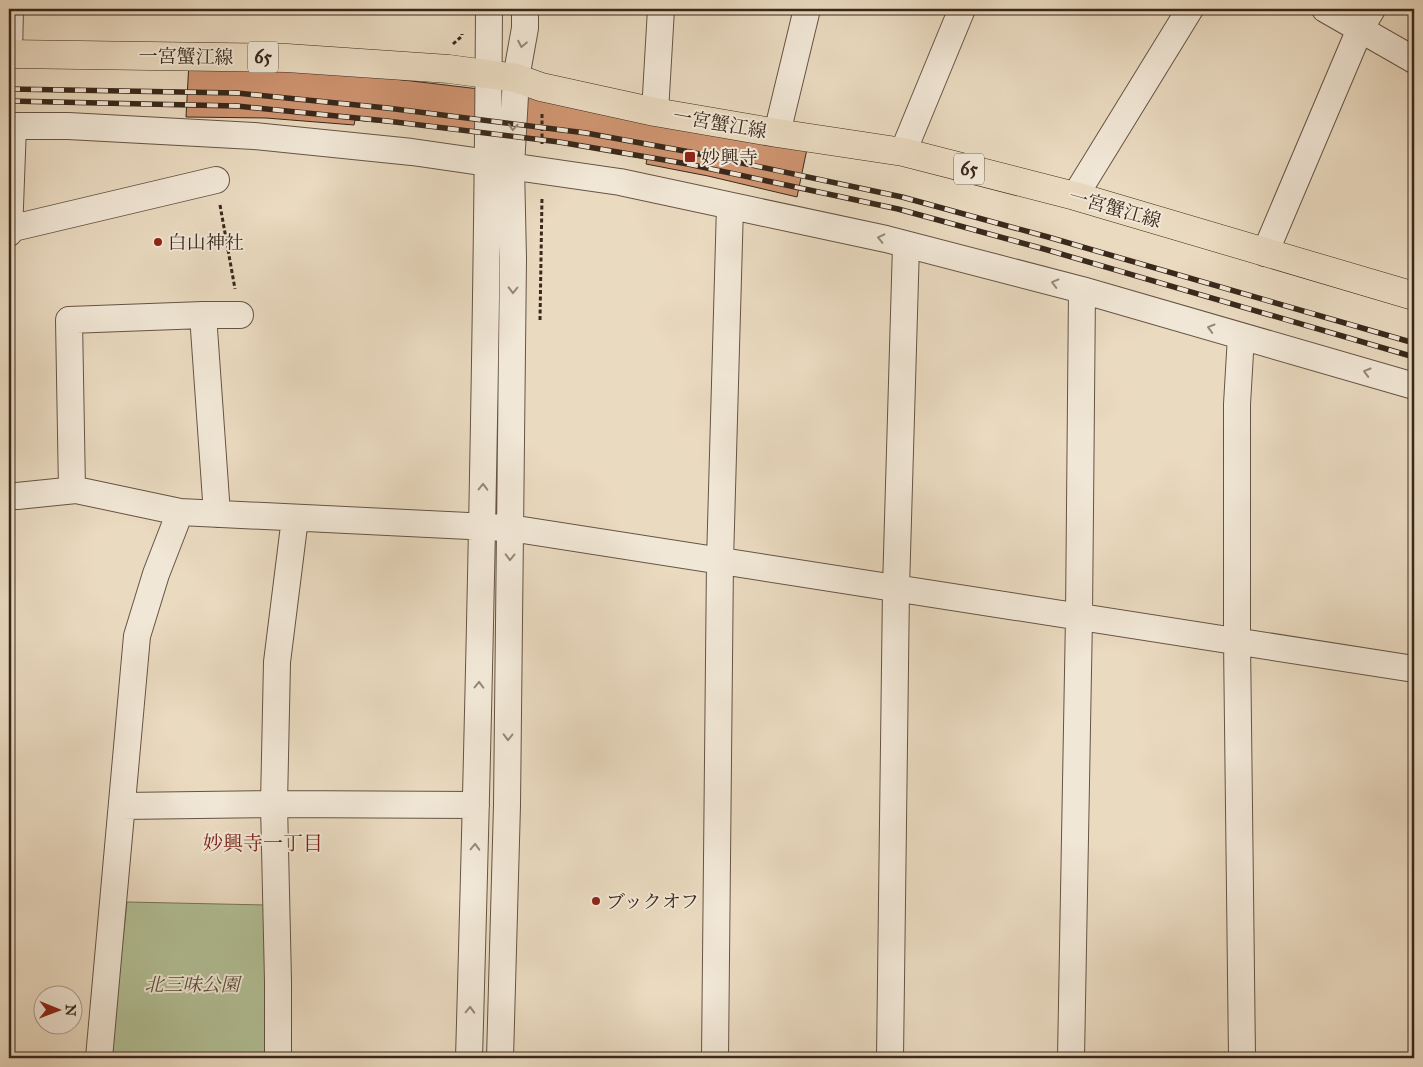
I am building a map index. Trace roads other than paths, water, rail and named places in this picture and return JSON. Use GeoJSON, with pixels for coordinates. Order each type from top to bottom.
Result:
{"type":"FeatureCollection","features":[{"type":"Feature","properties":{"kind":"main road","name":"一宮蟹江線"},"geometry":{"type":"LineString","coordinates":[[9,54],[287,58],[449,69],[516,78],[541,87],[655,112],[903,152],[1075,196],[1414,296]]}},
{"type":"Feature","properties":{"kind":"street"},"geometry":{"type":"LineString","coordinates":[[9,54],[10,9]]}},
{"type":"Feature","properties":{"kind":"street"},"geometry":{"type":"LineString","coordinates":[[489,9],[487,75],[513,258],[508,805],[500,1058]]}},
{"type":"Feature","properties":{"kind":"street"},"geometry":{"type":"LineString","coordinates":[[469,1058],[482,527],[500,165],[525,28],[525,9]]}},
{"type":"Feature","properties":{"kind":"street"},"geometry":{"type":"LineString","coordinates":[[655,112],[661,9]]}},
{"type":"Feature","properties":{"kind":"street"},"geometry":{"type":"LineString","coordinates":[[777,133],[807,9]]}},
{"type":"Feature","properties":{"kind":"street"},"geometry":{"type":"LineString","coordinates":[[903,152],[962,9]]}},
{"type":"Feature","properties":{"kind":"street"},"geometry":{"type":"LineString","coordinates":[[1075,196],[1190,9]]}},
{"type":"Feature","properties":{"kind":"street"},"geometry":{"type":"LineString","coordinates":[[1325,9],[1366,19],[1414,60]]}},
{"type":"Feature","properties":{"kind":"street"},"geometry":{"type":"LineString","coordinates":[[1266,253],[1366,19]]}},
{"type":"Feature","properties":{"kind":"street"},"geometry":{"type":"LineString","coordinates":[[216,180],[9,231],[11,126],[68,126],[254,136],[412,152],[620,182],[906,245],[1082,290],[1414,386]]}},
{"type":"Feature","properties":{"kind":"street"},"geometry":{"type":"LineString","coordinates":[[715,1058],[720,560],[730,206]]}},
{"type":"Feature","properties":{"kind":"street"},"geometry":{"type":"LineString","coordinates":[[890,1058],[896,588],[906,245]]}},
{"type":"Feature","properties":{"kind":"street"},"geometry":{"type":"LineString","coordinates":[[1071,1058],[1080,617],[1082,290]]}},
{"type":"Feature","properties":{"kind":"street"},"geometry":{"type":"LineString","coordinates":[[204,315],[216,514]]}},
{"type":"Feature","properties":{"kind":"street"},"geometry":{"type":"LineString","coordinates":[[72,490],[69,320],[240,315]]}},
{"type":"Feature","properties":{"kind":"street"},"geometry":{"type":"LineString","coordinates":[[1241,336],[1238,404],[1237,641],[1242,1058]]}},
{"type":"Feature","properties":{"kind":"street"},"geometry":{"type":"LineString","coordinates":[[9,496],[76,490],[180,512],[510,528],[1414,669]]}},
{"type":"Feature","properties":{"kind":"street"},"geometry":{"type":"LineString","coordinates":[[98,1058],[137,636],[156,574],[180,512]]}},
{"type":"Feature","properties":{"kind":"street"},"geometry":{"type":"LineString","coordinates":[[278,1058],[274,804],[277,662],[295,518]]}},
{"type":"Feature","properties":{"kind":"street"},"geometry":{"type":"LineString","coordinates":[[122,806],[274,804],[476,805]]}},
{"type":"Feature","properties":{"kind":"railway"},"geometry":{"type":"LineString","coordinates":[[9,89],[237,93],[387,108],[586,133],[690,152],[902,197],[1048,237],[1414,343]]}},
{"type":"Feature","properties":{"kind":"railway"},"geometry":{"type":"LineString","coordinates":[[9,101],[237,106],[387,121],[559,142],[688,164],[898,209],[1044,249],[1414,357]]}},
{"type":"Feature","properties":{"kind":"place","name":"妙興寺"},"geometry":{"type":"Point","coordinates":[690,157]}},
{"type":"Feature","properties":{"kind":"place","name":"白山神社"},"geometry":{"type":"Point","coordinates":[158,242]}},
{"type":"Feature","properties":{"kind":"place","name":"ブックオフ"},"geometry":{"type":"Point","coordinates":[596,901]}},
{"type":"Feature","properties":{"kind":"district","name":"妙興寺一丁目"},"geometry":{"type":"Point","coordinates":[263,843]}},
{"type":"Feature","properties":{"kind":"park label","name":"北三味公園"},"geometry":{"type":"Point","coordinates":[192,984]}}]}
